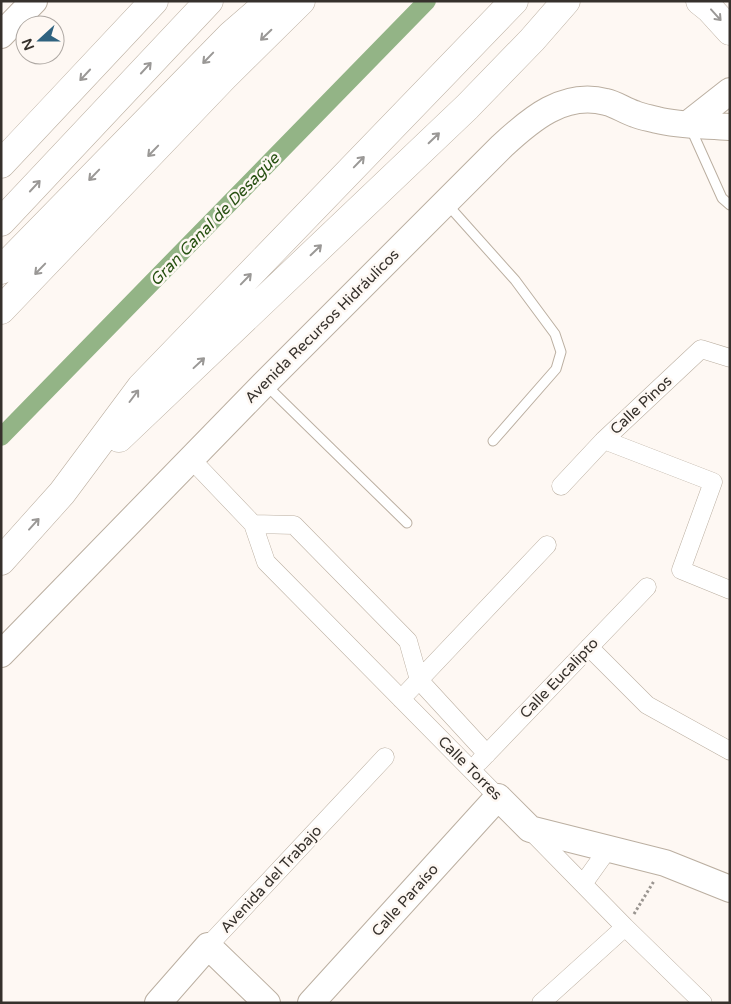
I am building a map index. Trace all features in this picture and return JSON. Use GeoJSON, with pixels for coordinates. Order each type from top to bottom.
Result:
{"type":"FeatureCollection","features":[{"type":"Feature","properties":{"kind":"highway"},"geometry":{"type":"LineString","coordinates":[[1,164],[154,1]]}},
{"type":"Feature","properties":{"kind":"highway"},"geometry":{"type":"LineString","coordinates":[[1,222],[209,1]]}},
{"type":"Feature","properties":{"kind":"highway"},"geometry":{"type":"LineString","coordinates":[[231,35],[236,1]]}},
{"type":"Feature","properties":{"kind":"highway"},"geometry":{"type":"LineString","coordinates":[[1,270],[231,35],[269,1]]}},
{"type":"Feature","properties":{"kind":"highway"},"geometry":{"type":"LineString","coordinates":[[1,310],[223,78],[301,1]]}},
{"type":"Feature","properties":{"kind":"highway"},"geometry":{"type":"LineString","coordinates":[[62,493],[141,387],[514,1]]}},
{"type":"Feature","properties":{"kind":"highway"},"geometry":{"type":"LineString","coordinates":[[1,561],[62,493],[459,113],[532,40],[566,1]]}},
{"type":"Feature","properties":{"kind":"highway"},"geometry":{"type":"LineString","coordinates":[[532,40],[577,1]]}},
{"type":"Feature","properties":{"kind":"highway"},"geometry":{"type":"LineString","coordinates":[[700,1],[730,31]]}},
{"type":"Feature","properties":{"kind":"main road"},"geometry":{"type":"LineString","coordinates":[[1,35],[34,1]]}},
{"type":"Feature","properties":{"kind":"main road"},"geometry":{"type":"LineString","coordinates":[[688,124],[730,91]]}},
{"type":"Feature","properties":{"kind":"main road","name":"Avenida Recursos Hidráulicos"},"geometry":{"type":"LineString","coordinates":[[1,654],[190,459],[445,202],[519,130],[544,111],[566,102],[586,99],[608,102],[635,114],[659,121],[730,127]]}},
{"type":"Feature","properties":{"kind":"main road","name":"Calle Torres"},"geometry":{"type":"LineString","coordinates":[[498,797],[530,829]]}},
{"type":"Feature","properties":{"kind":"main road","name":"Calle Paraíso"},"geometry":{"type":"LineString","coordinates":[[311,1003],[498,797]]}},
{"type":"Feature","properties":{"kind":"main road"},"geometry":{"type":"LineString","coordinates":[[530,829],[665,864],[730,890]]}},
{"type":"Feature","properties":{"kind":"main road"},"geometry":{"type":"LineString","coordinates":[[208,946],[268,1003]]}},
{"type":"Feature","properties":{"kind":"main road","name":"Avenida del Trabajo"},"geometry":{"type":"LineString","coordinates":[[158,1003],[208,946]]}},
{"type":"Feature","properties":{"kind":"street","name":"Calle Pinos"},"geometry":{"type":"LineString","coordinates":[[561,486],[604,440],[701,349],[730,358]]}},
{"type":"Feature","properties":{"kind":"street"},"geometry":{"type":"LineString","coordinates":[[604,440],[713,482],[681,570],[730,590]]}},
{"type":"Feature","properties":{"kind":"street","name":"Calle Torres"},"geometry":{"type":"LineString","coordinates":[[190,459],[253,524],[266,562],[498,797]]}},
{"type":"Feature","properties":{"kind":"street","name":"Calle Torres"},"geometry":{"type":"LineString","coordinates":[[253,524],[294,525],[408,641],[420,680],[486,754]]}},
{"type":"Feature","properties":{"kind":"street"},"geometry":{"type":"LineString","coordinates":[[401,700],[547,545]]}},
{"type":"Feature","properties":{"kind":"street","name":"Calle Eucalipto"},"geometry":{"type":"LineString","coordinates":[[472,770],[647,587]]}},
{"type":"Feature","properties":{"kind":"street"},"geometry":{"type":"LineString","coordinates":[[589,647],[646,705],[730,750]]}},
{"type":"Feature","properties":{"kind":"street","name":"Avenida del Trabajo"},"geometry":{"type":"LineString","coordinates":[[208,946],[385,757]]}},
{"type":"Feature","properties":{"kind":"street","name":"Calle Torres"},"geometry":{"type":"LineString","coordinates":[[530,829],[702,1003]]}},
{"type":"Feature","properties":{"kind":"street"},"geometry":{"type":"LineString","coordinates":[[584,884],[608,849]]}},
{"type":"Feature","properties":{"kind":"street"},"geometry":{"type":"LineString","coordinates":[[542,1003],[625,927]]}},
{"type":"Feature","properties":{"kind":"lane"},"geometry":{"type":"LineString","coordinates":[[688,124],[722,198],[730,205]]}},
{"type":"Feature","properties":{"kind":"lane"},"geometry":{"type":"LineString","coordinates":[[445,202],[515,280],[555,334],[561,352],[556,370],[493,441]]}},
{"type":"Feature","properties":{"kind":"lane"},"geometry":{"type":"LineString","coordinates":[[264,384],[407,523]]}},
{"type":"Feature","properties":{"kind":"path"},"geometry":{"type":"LineString","coordinates":[[625,927],[665,864]]}},
{"type":"Feature","properties":{"kind":"waterway","name":"Gran Canal de Desagüe"},"geometry":{"type":"LineString","coordinates":[[1,437],[427,1]]}}]}
